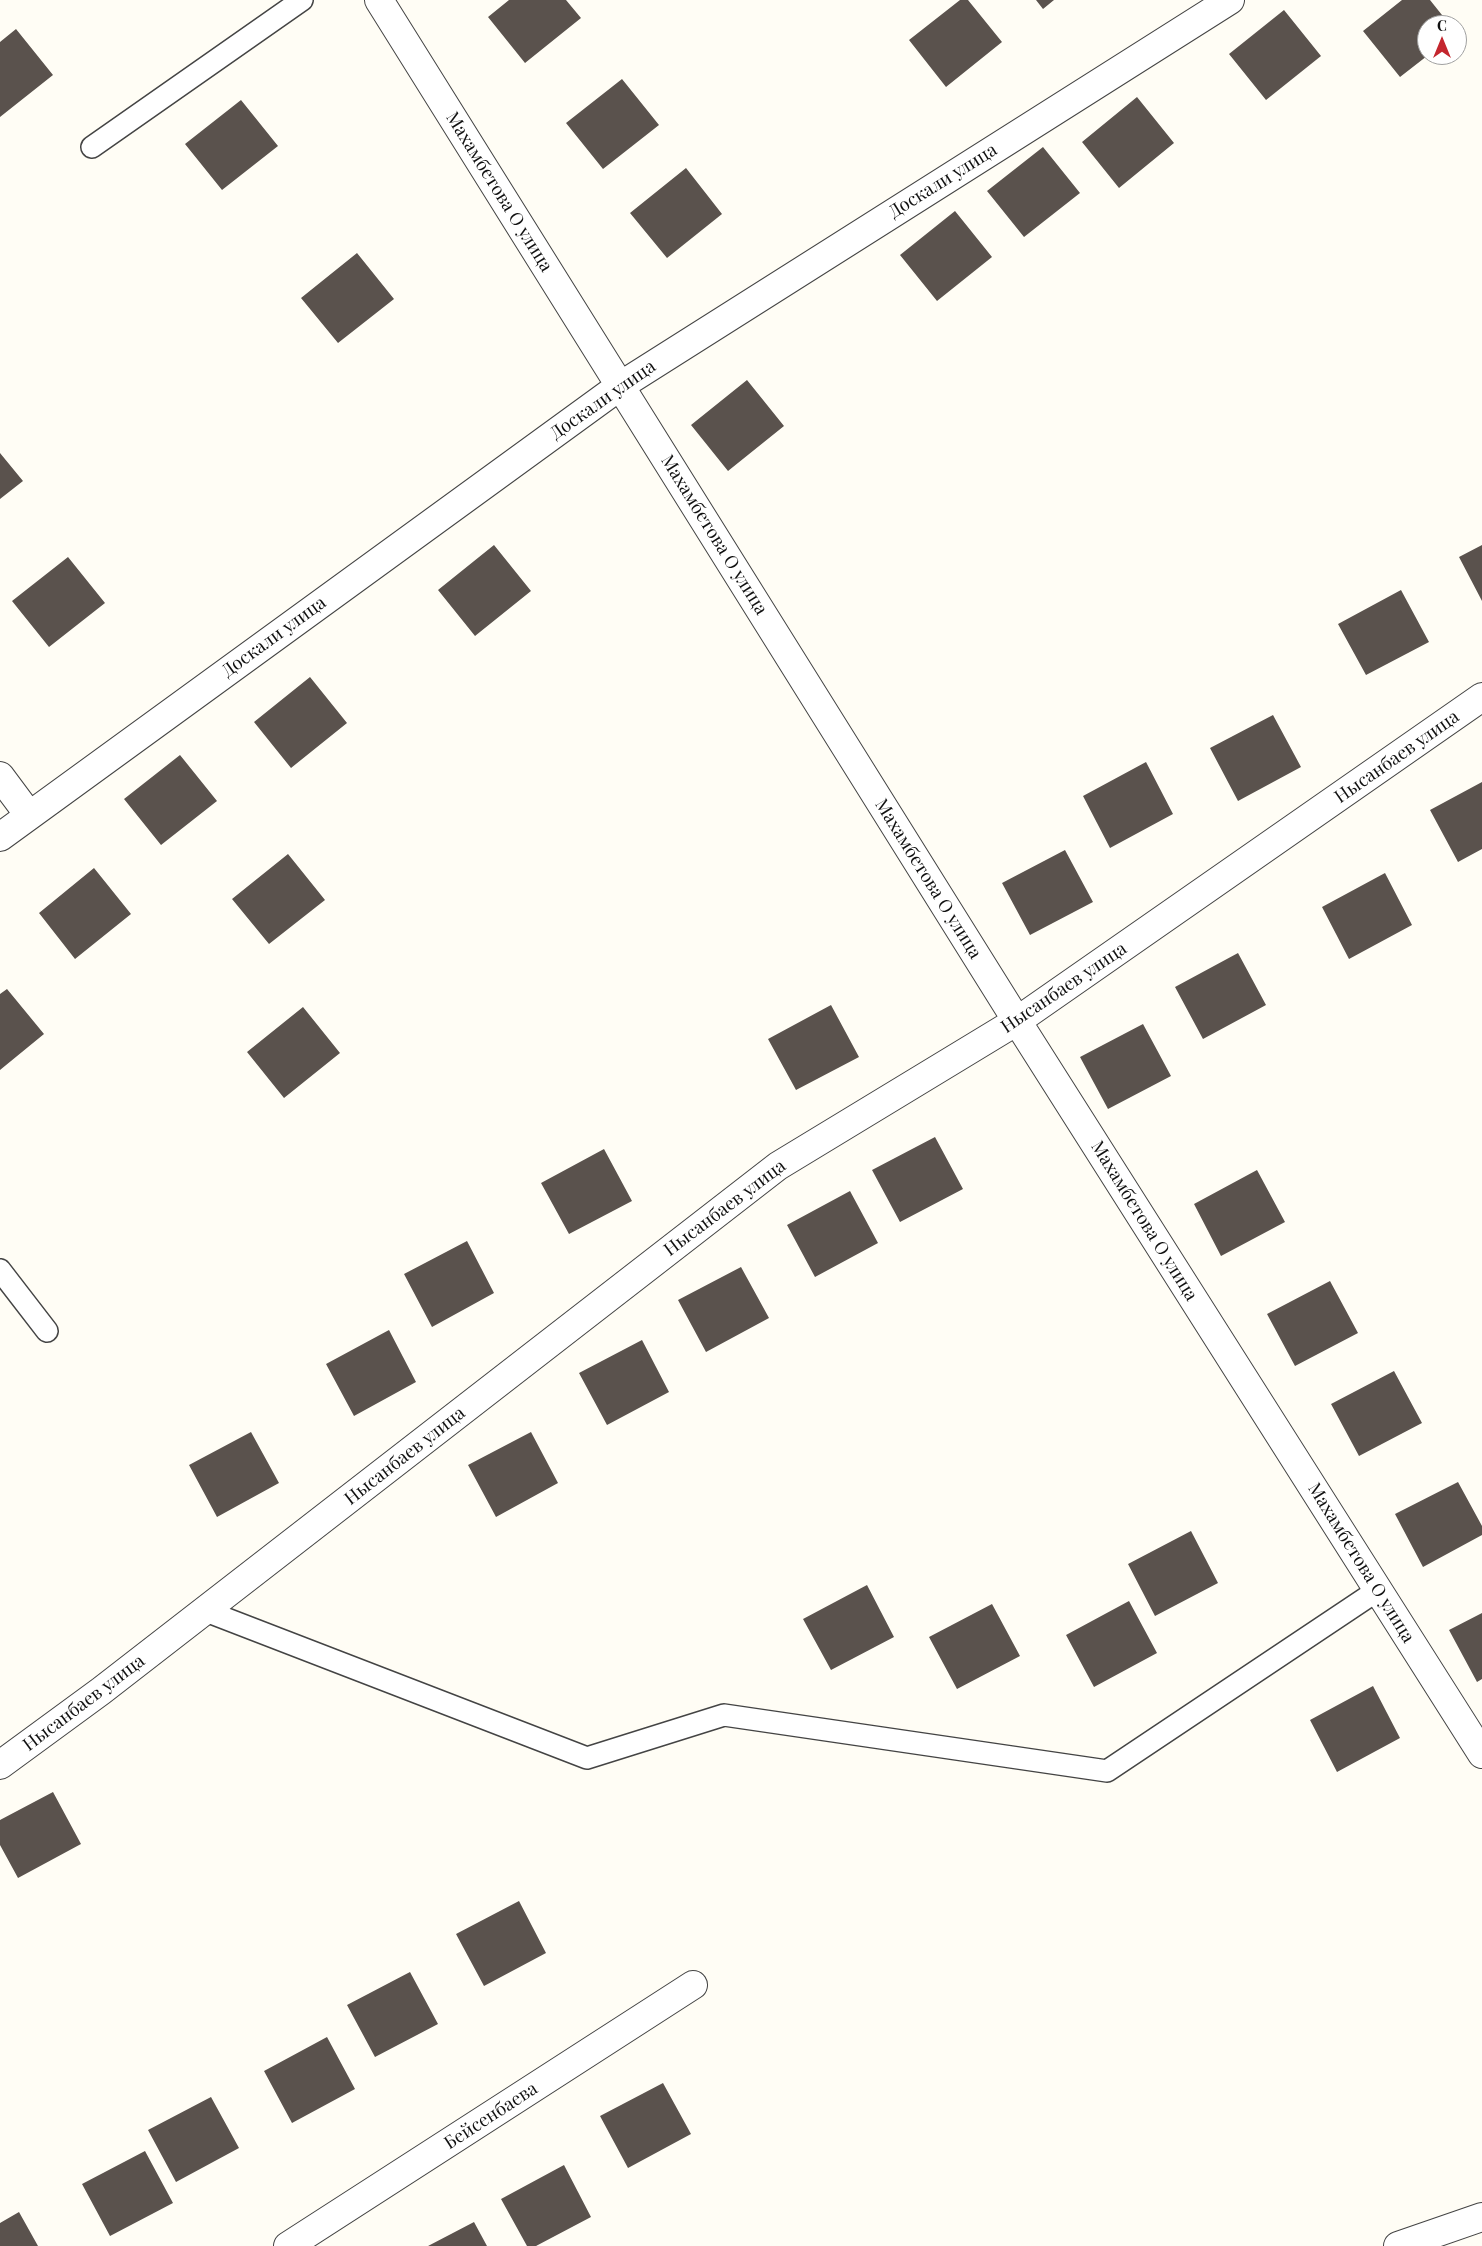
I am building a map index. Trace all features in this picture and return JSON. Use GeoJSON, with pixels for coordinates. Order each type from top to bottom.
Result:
{"type":"FeatureCollection","features":[{"type":"Feature","properties":{"kind":"street","name":"Махамбетова О улица"},"geometry":{"type":"LineString","coordinates":[[379,0],[1017,1021],[1482,1754]]}},
{"type":"Feature","properties":{"kind":"street","name":"Доскали улица"},"geometry":{"type":"LineString","coordinates":[[0,837],[620,386],[1230,0]]}},
{"type":"Feature","properties":{"kind":"street","name":"Нысанбаев улица"},"geometry":{"type":"LineString","coordinates":[[0,1765],[102,1691],[206,1611],[778,1166],[1017,1021],[1482,697]]}},
{"type":"Feature","properties":{"kind":"street"},"geometry":{"type":"LineString","coordinates":[[0,776],[29,815]]}},
{"type":"Feature","properties":{"kind":"street","name":"Бейсенбаева"},"geometry":{"type":"LineString","coordinates":[[288,2246],[693,1985]]}},
{"type":"Feature","properties":{"kind":"street"},"geometry":{"type":"LineString","coordinates":[[1398,2246],[1482,2217]]}},
{"type":"Feature","properties":{"kind":"lane"},"geometry":{"type":"LineString","coordinates":[[92,148],[302,0]]}},
{"type":"Feature","properties":{"kind":"lane"},"geometry":{"type":"LineString","coordinates":[[0,1270],[47,1331]]}},
{"type":"Feature","properties":{"kind":"lane"},"geometry":{"type":"LineString","coordinates":[[206,1611],[586,1758],[724,1715],[1107,1771],[1378,1590]]}},
{"type":"Feature","properties":{"kind":"building"},"geometry":{"type":"Polygon","coordinates":[[[509,0],[566,0],[581,18],[525,63],[488,17],[509,0]]]}},
{"type":"Feature","properties":{"kind":"building"},"geometry":{"type":"Polygon","coordinates":[[[960,0],[968,0],[1002,42],[946,87],[909,40],[960,0]]]}},
{"type":"Feature","properties":{"kind":"building"},"geometry":{"type":"Polygon","coordinates":[[[1036,0],[1054,0],[1043,9],[1036,0]]]}},
{"type":"Feature","properties":{"kind":"building"},"geometry":{"type":"Polygon","coordinates":[[[1402,0],[1430,0],[1442,15],[1417,15],[1417,64],[1400,77],[1363,31],[1402,0]]]}},
{"type":"Feature","properties":{"kind":"building"},"geometry":{"type":"Polygon","coordinates":[[[1284,10],[1321,56],[1266,100],[1229,54],[1284,10]]]}},
{"type":"Feature","properties":{"kind":"building"},"geometry":{"type":"Polygon","coordinates":[[[16,29],[53,75],[0,117],[0,42],[16,29]]]}},
{"type":"Feature","properties":{"kind":"building"},"geometry":{"type":"Polygon","coordinates":[[[622,79],[659,125],[603,169],[566,123],[622,79]]]}},
{"type":"Feature","properties":{"kind":"building"},"geometry":{"type":"Polygon","coordinates":[[[1137,97],[1174,143],[1119,188],[1082,142],[1137,97]]]}},
{"type":"Feature","properties":{"kind":"building"},"geometry":{"type":"Polygon","coordinates":[[[241,100],[278,146],[222,190],[185,144],[241,100]]]}},
{"type":"Feature","properties":{"kind":"building"},"geometry":{"type":"Polygon","coordinates":[[[1043,147],[1080,193],[1024,237],[987,191],[1043,147]]]}},
{"type":"Feature","properties":{"kind":"building"},"geometry":{"type":"Polygon","coordinates":[[[686,168],[722,214],[667,258],[630,213],[686,168]]]}},
{"type":"Feature","properties":{"kind":"building"},"geometry":{"type":"Polygon","coordinates":[[[955,211],[992,257],[937,301],[900,255],[955,211]]]}},
{"type":"Feature","properties":{"kind":"building"},"geometry":{"type":"Polygon","coordinates":[[[357,253],[394,299],[338,343],[301,298],[357,253]]]}},
{"type":"Feature","properties":{"kind":"building"},"geometry":{"type":"Polygon","coordinates":[[[747,380],[784,426],[728,471],[691,425],[747,380]]]}},
{"type":"Feature","properties":{"kind":"building"},"geometry":{"type":"Polygon","coordinates":[[[0,453],[23,481],[0,499],[0,453]]]}},
{"type":"Feature","properties":{"kind":"building"},"geometry":{"type":"Polygon","coordinates":[[[494,545],[531,591],[475,636],[438,590],[494,545]]]}},
{"type":"Feature","properties":{"kind":"building"},"geometry":{"type":"Polygon","coordinates":[[[1482,545],[1482,601],[1459,557],[1482,545]]]}},
{"type":"Feature","properties":{"kind":"building"},"geometry":{"type":"Polygon","coordinates":[[[68,557],[105,603],[49,647],[12,601],[68,557]]]}},
{"type":"Feature","properties":{"kind":"building"},"geometry":{"type":"Polygon","coordinates":[[[1401,590],[1429,642],[1366,675],[1338,624],[1401,590]]]}},
{"type":"Feature","properties":{"kind":"building"},"geometry":{"type":"Polygon","coordinates":[[[310,677],[347,723],[291,768],[254,722],[310,677]]]}},
{"type":"Feature","properties":{"kind":"building"},"geometry":{"type":"Polygon","coordinates":[[[1273,715],[1301,767],[1238,801],[1210,748],[1273,715]]]}},
{"type":"Feature","properties":{"kind":"building"},"geometry":{"type":"Polygon","coordinates":[[[180,755],[217,801],[161,845],[124,799],[180,755]]]}},
{"type":"Feature","properties":{"kind":"building"},"geometry":{"type":"Polygon","coordinates":[[[1146,762],[1173,814],[1110,848],[1083,796],[1146,762]]]}},
{"type":"Feature","properties":{"kind":"building"},"geometry":{"type":"Polygon","coordinates":[[[1482,782],[1482,849],[1458,862],[1430,810],[1482,782]]]}},
{"type":"Feature","properties":{"kind":"building"},"geometry":{"type":"Polygon","coordinates":[[[1065,850],[1093,902],[1030,935],[1002,883],[1065,850]]]}},
{"type":"Feature","properties":{"kind":"building"},"geometry":{"type":"Polygon","coordinates":[[[288,854],[325,900],[269,944],[232,899],[288,854]]]}},
{"type":"Feature","properties":{"kind":"building"},"geometry":{"type":"Polygon","coordinates":[[[94,868],[131,914],[75,959],[39,913],[94,868]]]}},
{"type":"Feature","properties":{"kind":"building"},"geometry":{"type":"Polygon","coordinates":[[[1385,873],[1412,925],[1349,959],[1322,907],[1385,873]]]}},
{"type":"Feature","properties":{"kind":"building"},"geometry":{"type":"Polygon","coordinates":[[[1238,953],[1266,1005],[1203,1039],[1175,987],[1238,953]]]}},
{"type":"Feature","properties":{"kind":"building"},"geometry":{"type":"Polygon","coordinates":[[[7,989],[44,1034],[0,1070],[0,994],[7,989]]]}},
{"type":"Feature","properties":{"kind":"building"},"geometry":{"type":"Polygon","coordinates":[[[831,1005],[859,1057],[796,1090],[768,1039],[831,1005]]]}},
{"type":"Feature","properties":{"kind":"building"},"geometry":{"type":"Polygon","coordinates":[[[303,1007],[340,1053],[284,1098],[247,1052],[303,1007]]]}},
{"type":"Feature","properties":{"kind":"building"},"geometry":{"type":"Polygon","coordinates":[[[1143,1024],[1171,1076],[1108,1109],[1080,1057],[1143,1024]]]}},
{"type":"Feature","properties":{"kind":"building"},"geometry":{"type":"Polygon","coordinates":[[[935,1137],[963,1189],[900,1222],[872,1170],[935,1137]]]}},
{"type":"Feature","properties":{"kind":"building"},"geometry":{"type":"Polygon","coordinates":[[[604,1149],[632,1201],[569,1234],[541,1183],[604,1149]]]}},
{"type":"Feature","properties":{"kind":"building"},"geometry":{"type":"Polygon","coordinates":[[[1257,1170],[1285,1222],[1221,1256],[1194,1204],[1257,1170]]]}},
{"type":"Feature","properties":{"kind":"building"},"geometry":{"type":"Polygon","coordinates":[[[850,1191],[878,1243],[815,1277],[787,1225],[850,1191]]]}},
{"type":"Feature","properties":{"kind":"building"},"geometry":{"type":"Polygon","coordinates":[[[467,1241],[494,1293],[432,1327],[404,1274],[467,1241]]]}},
{"type":"Feature","properties":{"kind":"building"},"geometry":{"type":"Polygon","coordinates":[[[741,1267],[769,1318],[706,1352],[678,1300],[741,1267]]]}},
{"type":"Feature","properties":{"kind":"building"},"geometry":{"type":"Polygon","coordinates":[[[1330,1281],[1358,1333],[1295,1366],[1267,1314],[1330,1281]]]}},
{"type":"Feature","properties":{"kind":"building"},"geometry":{"type":"Polygon","coordinates":[[[389,1330],[416,1382],[354,1416],[326,1364],[389,1330]]]}},
{"type":"Feature","properties":{"kind":"building"},"geometry":{"type":"Polygon","coordinates":[[[642,1340],[669,1392],[607,1425],[579,1373],[642,1340]]]}},
{"type":"Feature","properties":{"kind":"building"},"geometry":{"type":"Polygon","coordinates":[[[1394,1371],[1422,1423],[1359,1456],[1331,1404],[1394,1371]]]}},
{"type":"Feature","properties":{"kind":"building"},"geometry":{"type":"Polygon","coordinates":[[[251,1432],[279,1483],[217,1517],[189,1465],[251,1432]]]}},
{"type":"Feature","properties":{"kind":"building"},"geometry":{"type":"Polygon","coordinates":[[[531,1432],[558,1483],[496,1517],[468,1465],[531,1432]]]}},
{"type":"Feature","properties":{"kind":"building"},"geometry":{"type":"Polygon","coordinates":[[[1458,1482],[1482,1526],[1482,1535],[1423,1567],[1395,1514],[1458,1482]]]}},
{"type":"Feature","properties":{"kind":"building"},"geometry":{"type":"Polygon","coordinates":[[[1191,1531],[1218,1583],[1155,1616],[1128,1564],[1191,1531]]]}},
{"type":"Feature","properties":{"kind":"building"},"geometry":{"type":"Polygon","coordinates":[[[867,1585],[894,1637],[831,1670],[803,1619],[867,1585]]]}},
{"type":"Feature","properties":{"kind":"building"},"geometry":{"type":"Polygon","coordinates":[[[1129,1601],[1157,1653],[1094,1687],[1066,1635],[1129,1601]]]}},
{"type":"Feature","properties":{"kind":"building"},"geometry":{"type":"Polygon","coordinates":[[[992,1604],[1020,1656],[957,1689],[929,1637],[992,1604]]]}},
{"type":"Feature","properties":{"kind":"building"},"geometry":{"type":"Polygon","coordinates":[[[1482,1613],[1482,1679],[1477,1682],[1449,1630],[1482,1613]]]}},
{"type":"Feature","properties":{"kind":"building"},"geometry":{"type":"Polygon","coordinates":[[[1373,1686],[1400,1738],[1337,1772],[1310,1720],[1373,1686]]]}},
{"type":"Feature","properties":{"kind":"building"},"geometry":{"type":"Polygon","coordinates":[[[53,1792],[81,1844],[18,1878],[0,1845],[0,1820],[53,1792]]]}},
{"type":"Feature","properties":{"kind":"building"},"geometry":{"type":"Polygon","coordinates":[[[519,1901],[546,1953],[484,1986],[456,1934],[519,1901]]]}},
{"type":"Feature","properties":{"kind":"building"},"geometry":{"type":"Polygon","coordinates":[[[410,1972],[438,2024],[375,2057],[347,2005],[410,1972]]]}},
{"type":"Feature","properties":{"kind":"building"},"geometry":{"type":"Polygon","coordinates":[[[327,2037],[355,2089],[292,2123],[264,2071],[327,2037]]]}},
{"type":"Feature","properties":{"kind":"building"},"geometry":{"type":"Polygon","coordinates":[[[663,2083],[691,2134],[628,2168],[600,2116],[663,2083]]]}},
{"type":"Feature","properties":{"kind":"building"},"geometry":{"type":"Polygon","coordinates":[[[211,2097],[239,2148],[176,2182],[148,2130],[211,2097]]]}},
{"type":"Feature","properties":{"kind":"building"},"geometry":{"type":"Polygon","coordinates":[[[145,2151],[173,2203],[110,2236],[82,2184],[145,2151]]]}},
{"type":"Feature","properties":{"kind":"building"},"geometry":{"type":"Polygon","coordinates":[[[564,2165],[591,2217],[536,2246],[527,2246],[501,2199],[564,2165]]]}},
{"type":"Feature","properties":{"kind":"building"},"geometry":{"type":"Polygon","coordinates":[[[19,2212],[38,2246],[0,2246],[0,2223],[19,2212]]]}},
{"type":"Feature","properties":{"kind":"building"},"geometry":{"type":"Polygon","coordinates":[[[474,2222],[487,2246],[428,2246],[474,2222]]]}}]}
